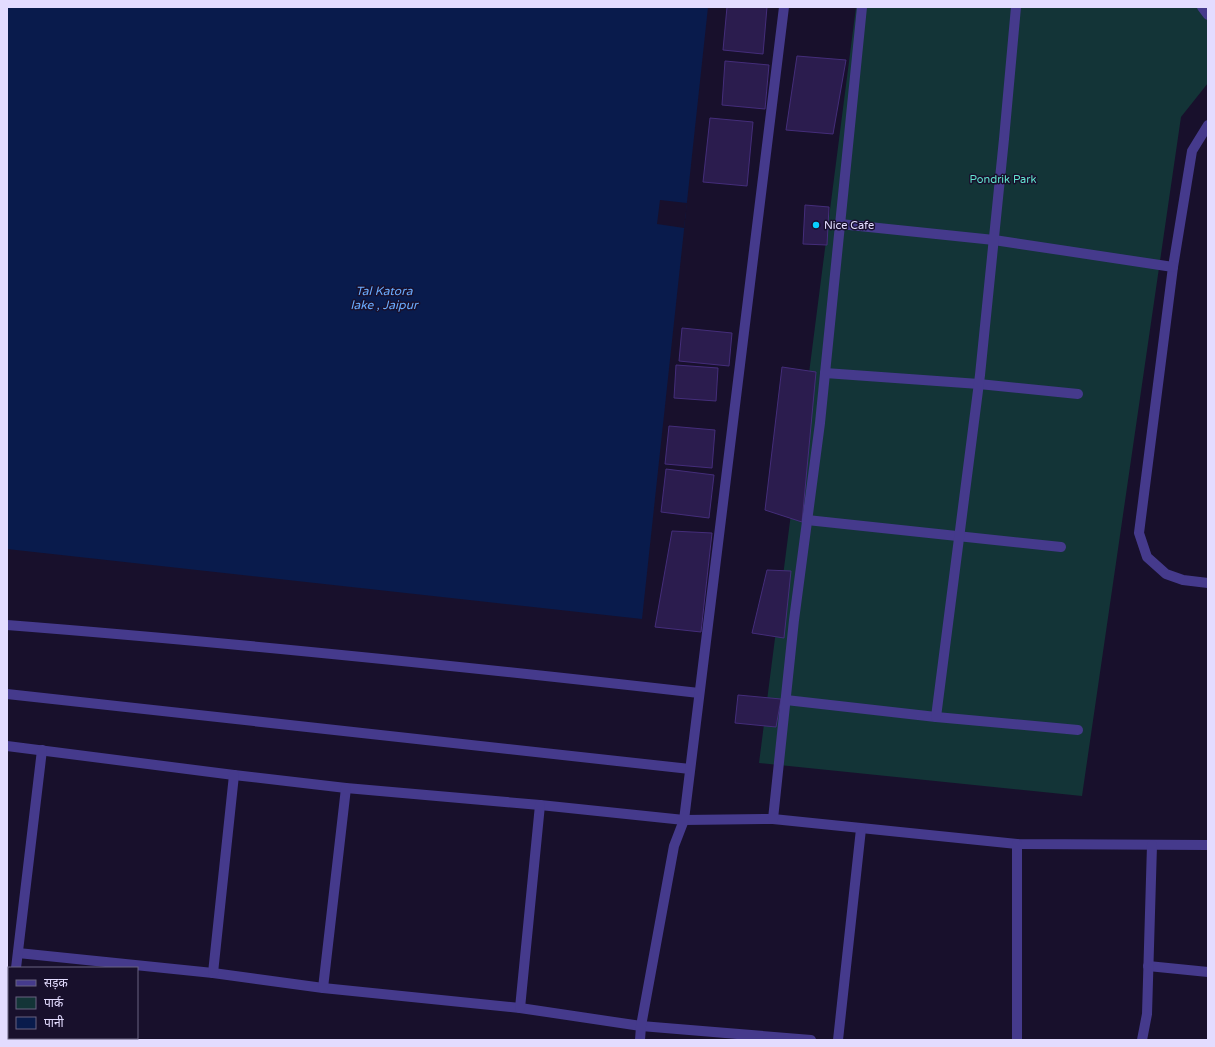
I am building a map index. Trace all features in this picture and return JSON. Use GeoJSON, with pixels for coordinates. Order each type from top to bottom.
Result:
{"type":"FeatureCollection","features":[{"type":"Feature","properties":{"kind":"street"},"geometry":{"type":"LineString","coordinates":[[640,1040],[640,1026],[674,846],[684,820],[784,7]]}},
{"type":"Feature","properties":{"kind":"street"},"geometry":{"type":"LineString","coordinates":[[773,819],[807,520],[820,423],[862,7]]}},
{"type":"Feature","properties":{"kind":"street"},"geometry":{"type":"LineString","coordinates":[[936,717],[979,384],[1016,7]]}},
{"type":"Feature","properties":{"kind":"street"},"geometry":{"type":"LineString","coordinates":[[1202,7],[1208,15]]}},
{"type":"Feature","properties":{"kind":"street"},"geometry":{"type":"LineString","coordinates":[[1208,125],[1192,152],[1173,267],[1139,533],[1147,557],[1166,574],[1183,580],[1208,583]]}},
{"type":"Feature","properties":{"kind":"street"},"geometry":{"type":"LineString","coordinates":[[840,224],[994,240],[1173,267]]}},
{"type":"Feature","properties":{"kind":"street"},"geometry":{"type":"LineString","coordinates":[[825,373],[979,384],[1078,394]]}},
{"type":"Feature","properties":{"kind":"street"},"geometry":{"type":"LineString","coordinates":[[807,520],[1061,547]]}},
{"type":"Feature","properties":{"kind":"street"},"geometry":{"type":"LineString","coordinates":[[7,625],[153,636],[473,667],[699,693]]}},
{"type":"Feature","properties":{"kind":"street"},"geometry":{"type":"LineString","coordinates":[[7,694],[690,769]]}},
{"type":"Feature","properties":{"kind":"street"},"geometry":{"type":"LineString","coordinates":[[786,700],[936,717],[1078,730]]}},
{"type":"Feature","properties":{"kind":"street"},"geometry":{"type":"LineString","coordinates":[[7,746],[346,788],[540,805],[684,820],[773,819],[1017,844],[1208,845]]}},
{"type":"Feature","properties":{"kind":"street"},"geometry":{"type":"LineString","coordinates":[[16,967],[42,750]]}},
{"type":"Feature","properties":{"kind":"street"},"geometry":{"type":"LineString","coordinates":[[213,973],[234,775]]}},
{"type":"Feature","properties":{"kind":"street"},"geometry":{"type":"LineString","coordinates":[[324,988],[346,788]]}},
{"type":"Feature","properties":{"kind":"street"},"geometry":{"type":"LineString","coordinates":[[520,1008],[540,805]]}},
{"type":"Feature","properties":{"kind":"street"},"geometry":{"type":"LineString","coordinates":[[838,1040],[861,829]]}},
{"type":"Feature","properties":{"kind":"street"},"geometry":{"type":"LineString","coordinates":[[1017,844],[1017,1040]]}},
{"type":"Feature","properties":{"kind":"street"},"geometry":{"type":"LineString","coordinates":[[1142,1040],[1147,1014],[1152,845]]}},
{"type":"Feature","properties":{"kind":"street"},"geometry":{"type":"LineString","coordinates":[[18,953],[213,973],[324,988],[520,1008],[640,1026],[811,1040]]}},
{"type":"Feature","properties":{"kind":"street"},"geometry":{"type":"LineString","coordinates":[[1148,966],[1208,972]]}},
{"type":"Feature","properties":{"kind":"green space","name":"Pondrik Park"},"geometry":{"type":"Polygon","coordinates":[[[856,7],[1208,7],[1208,83],[1181,117],[1082,796],[759,763],[856,7]]]}},
{"type":"Feature","properties":{"kind":"water","name":"Tal Katora lake , Jaipur"},"geometry":{"type":"Polygon","coordinates":[[[7,7],[708,7],[642,619],[7,549],[7,7]]]}},
{"type":"Feature","properties":{"kind":"pier"},"geometry":{"type":"Polygon","coordinates":[[[660,200],[687,203],[684,228],[657,224],[660,200]]]}},
{"type":"Feature","properties":{"kind":"building"},"geometry":{"type":"Polygon","coordinates":[[[727,7],[767,7],[763,54],[723,50],[727,7]]]}},
{"type":"Feature","properties":{"kind":"building"},"geometry":{"type":"Polygon","coordinates":[[[797,56],[846,60],[833,134],[786,130],[797,56]]]}},
{"type":"Feature","properties":{"kind":"building"},"geometry":{"type":"Polygon","coordinates":[[[725,61],[769,65],[765,109],[722,105],[725,61]]]}},
{"type":"Feature","properties":{"kind":"building"},"geometry":{"type":"Polygon","coordinates":[[[710,118],[753,122],[747,186],[703,182],[710,118]]]}},
{"type":"Feature","properties":{"kind":"building","name":"Nice Cafe"},"geometry":{"type":"Polygon","coordinates":[[[805,205],[829,207],[827,245],[803,244],[805,205]]]}},
{"type":"Feature","properties":{"kind":"building"},"geometry":{"type":"Polygon","coordinates":[[[682,328],[732,333],[729,366],[679,361],[682,328]]]}},
{"type":"Feature","properties":{"kind":"building"},"geometry":{"type":"Polygon","coordinates":[[[676,365],[718,368],[716,401],[674,398],[676,365]]]}},
{"type":"Feature","properties":{"kind":"building"},"geometry":{"type":"Polygon","coordinates":[[[782,367],[816,372],[802,522],[765,510],[782,367]]]}},
{"type":"Feature","properties":{"kind":"building"},"geometry":{"type":"Polygon","coordinates":[[[669,426],[715,430],[712,468],[665,464],[669,426]]]}},
{"type":"Feature","properties":{"kind":"building"},"geometry":{"type":"Polygon","coordinates":[[[666,469],[714,475],[709,518],[661,512],[666,469]]]}},
{"type":"Feature","properties":{"kind":"building"},"geometry":{"type":"Polygon","coordinates":[[[672,531],[712,533],[701,632],[655,627],[672,531]]]}},
{"type":"Feature","properties":{"kind":"building"},"geometry":{"type":"Polygon","coordinates":[[[767,570],[791,571],[784,638],[752,633],[767,570]]]}},
{"type":"Feature","properties":{"kind":"building"},"geometry":{"type":"Polygon","coordinates":[[[738,695],[781,699],[776,727],[735,723],[738,695]]]}},
{"type":"Feature","properties":{"kind":"place","name":"Nice Cafe"},"geometry":{"type":"Point","coordinates":[816,225]}}]}
